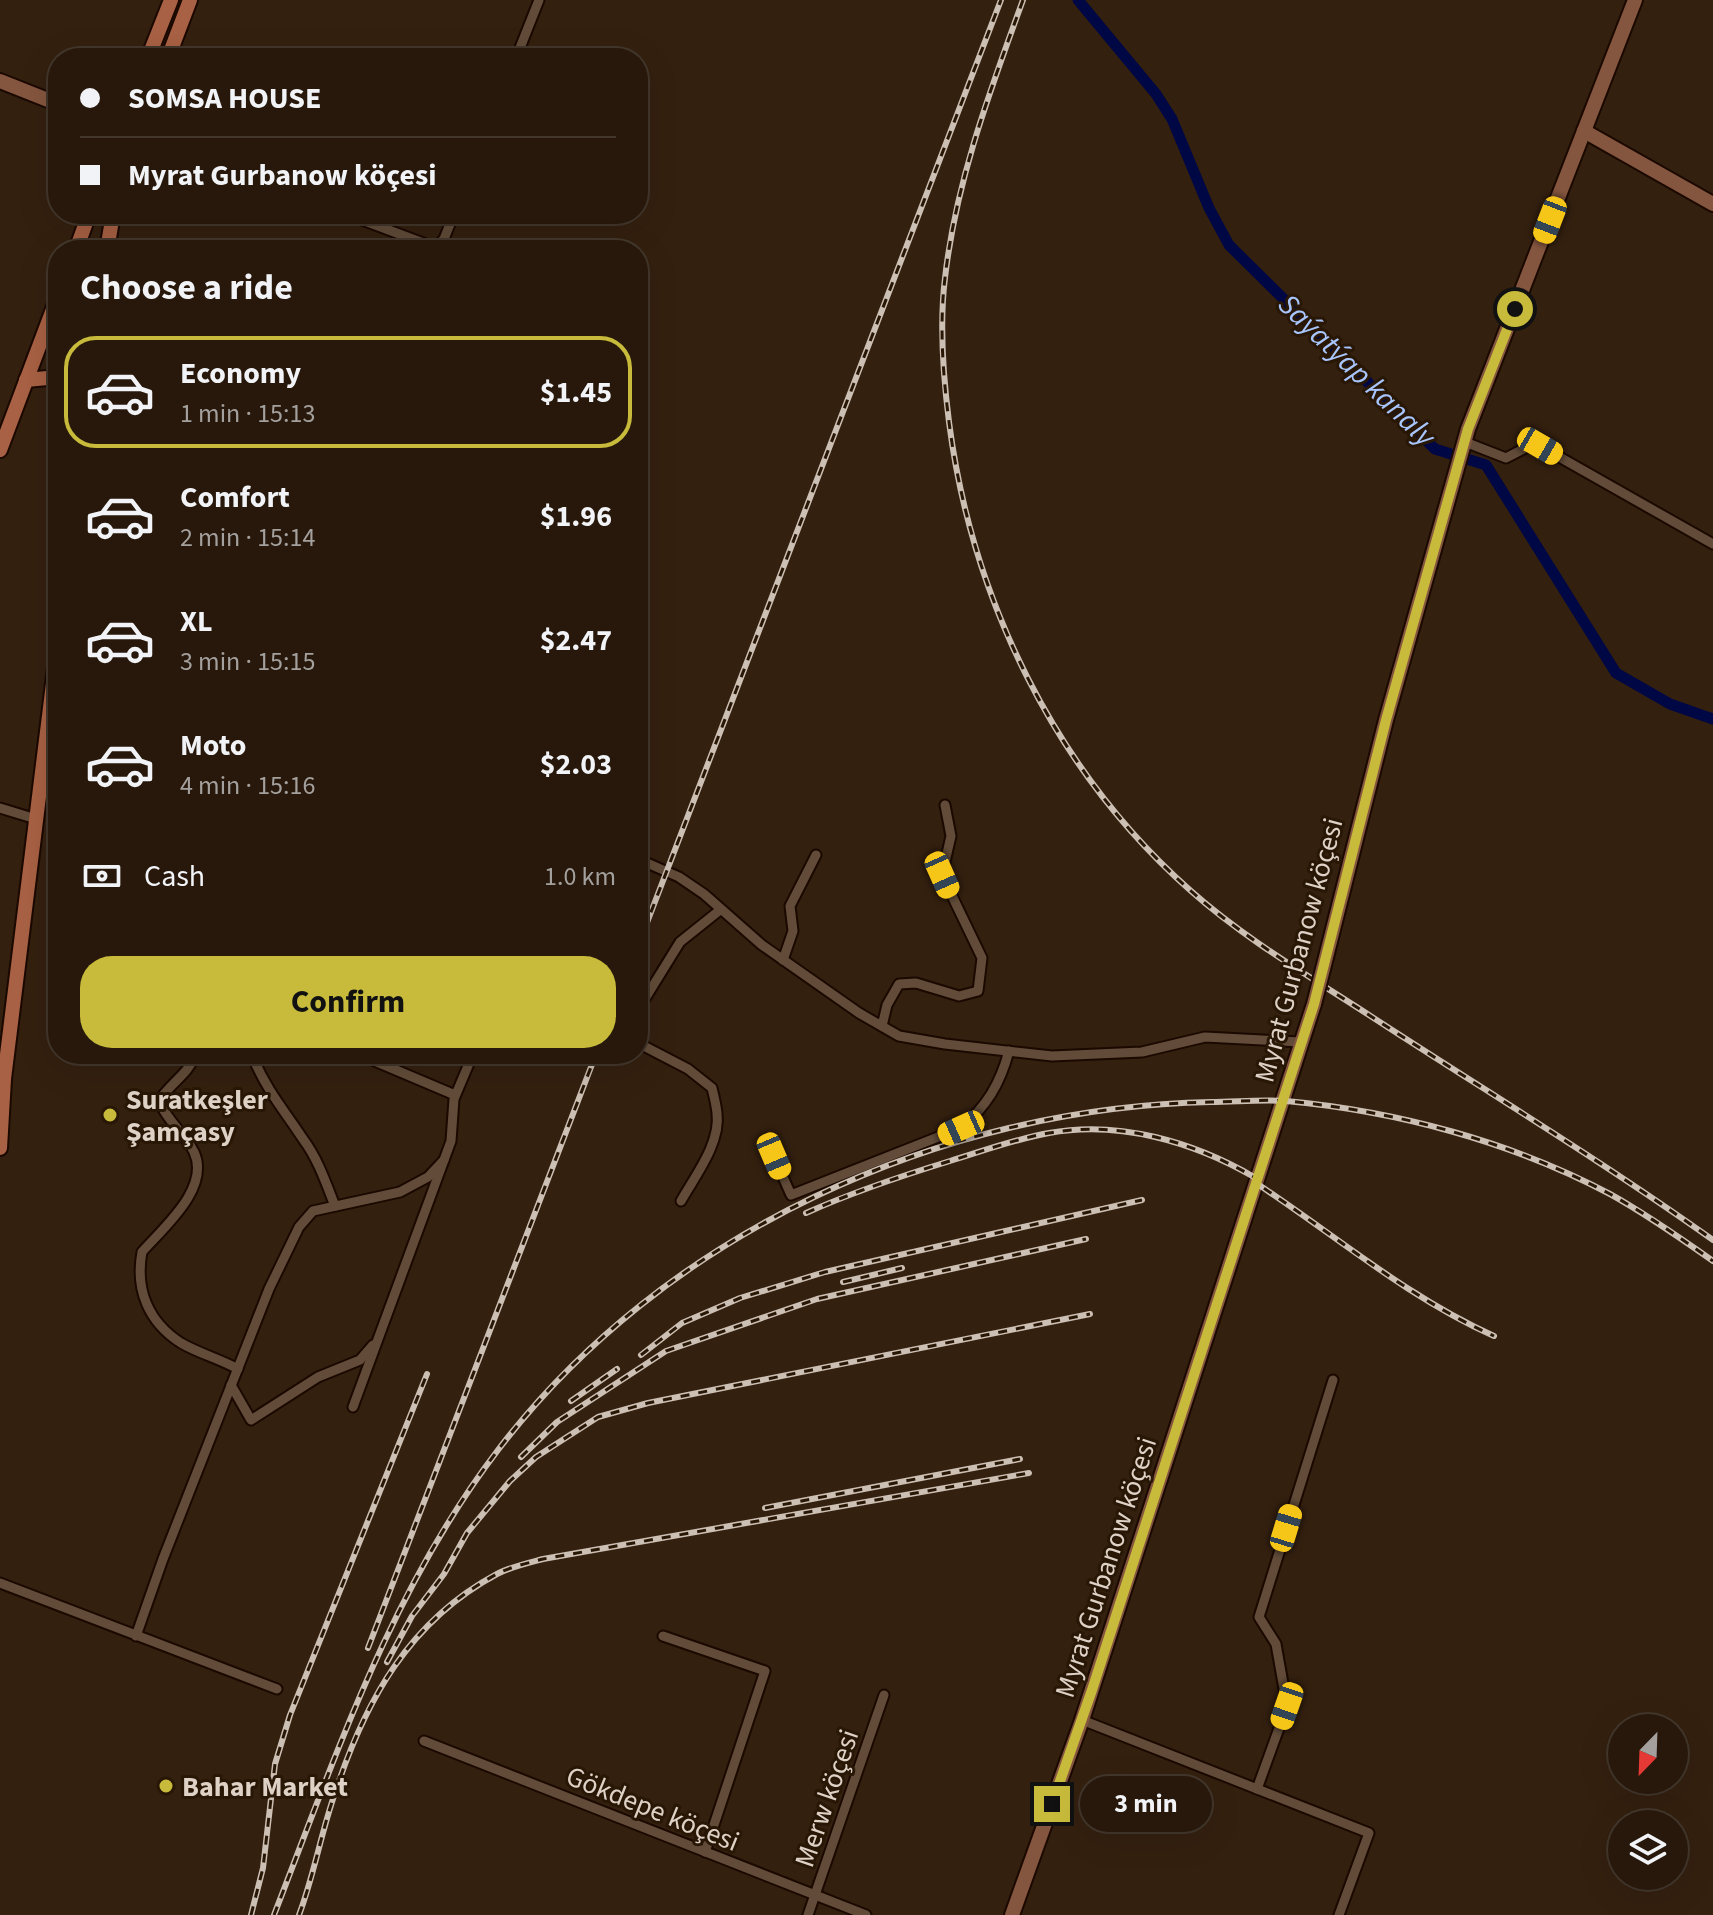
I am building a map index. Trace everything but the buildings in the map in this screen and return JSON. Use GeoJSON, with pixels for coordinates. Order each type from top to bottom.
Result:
{"type":"FeatureCollection","features":[{"type":"Feature","properties":{"kind":"main road"},"geometry":{"type":"LineString","coordinates":[[152,48],[171,0]]}},
{"type":"Feature","properties":{"kind":"main road"},"geometry":{"type":"LineString","coordinates":[[172,48],[190,0]]}},
{"type":"Feature","properties":{"kind":"main road"},"geometry":{"type":"LineString","coordinates":[[0,450],[48,322]]}},
{"type":"Feature","properties":{"kind":"main road"},"geometry":{"type":"LineString","coordinates":[[26,380],[48,378]]}},
{"type":"Feature","properties":{"kind":"main road"},"geometry":{"type":"LineString","coordinates":[[0,1148],[2,1097],[48,723]]}},
{"type":"Feature","properties":{"kind":"street"},"geometry":{"type":"LineString","coordinates":[[520,48],[539,0]]}},
{"type":"Feature","properties":{"kind":"street","name":"Myrat Gurbanow köçesi"},"geometry":{"type":"LineString","coordinates":[[1012,1915],[1082,1720],[1314,1004],[1386,720],[1465,442],[1635,0]]}},
{"type":"Feature","properties":{"kind":"street"},"geometry":{"type":"LineString","coordinates":[[0,81],[48,100]]}},
{"type":"Feature","properties":{"kind":"street"},"geometry":{"type":"LineString","coordinates":[[1584,131],[1713,204]]}},
{"type":"Feature","properties":{"kind":"street"},"geometry":{"type":"LineString","coordinates":[[371,224],[411,240]]}},
{"type":"Feature","properties":{"kind":"street"},"geometry":{"type":"LineString","coordinates":[[1465,442],[1506,458],[1529,446],[1540,446],[1713,544]]}},
{"type":"Feature","properties":{"kind":"street"},"geometry":{"type":"LineString","coordinates":[[882,1026],[887,1005],[899,984],[916,983],[959,996],[978,991],[982,958],[942,875],[951,836],[945,805]]}},
{"type":"Feature","properties":{"kind":"street"},"geometry":{"type":"LineString","coordinates":[[0,808],[36,819]]}},
{"type":"Feature","properties":{"kind":"street"},"geometry":{"type":"LineString","coordinates":[[783,960],[793,931],[790,906],[816,855]]}},
{"type":"Feature","properties":{"kind":"street"},"geometry":{"type":"LineString","coordinates":[[648,863],[679,877],[783,960],[899,1036],[1052,1056],[1142,1052],[1205,1037],[1301,1042]]}},
{"type":"Feature","properties":{"kind":"street"},"geometry":{"type":"LineString","coordinates":[[648,994],[680,942],[720,910]]}},
{"type":"Feature","properties":{"kind":"street"},"geometry":{"type":"LineString","coordinates":[[648,1048],[688,1069],[712,1088],[718,1116],[715,1135],[681,1201]]}},
{"type":"Feature","properties":{"kind":"street"},"geometry":{"type":"LineString","coordinates":[[767,1141],[791,1195],[961,1128],[980,1112],[992,1096],[1009,1051]]}},
{"type":"Feature","properties":{"kind":"street"},"geometry":{"type":"LineString","coordinates":[[192,1064],[159,1101],[164,1114],[195,1154],[196,1174],[190,1196],[142,1252],[142,1298],[155,1318],[181,1343],[238,1369]]}},
{"type":"Feature","properties":{"kind":"street"},"geometry":{"type":"LineString","coordinates":[[256,1064],[271,1095],[305,1140],[335,1206]]}},
{"type":"Feature","properties":{"kind":"street"},"geometry":{"type":"LineString","coordinates":[[382,1064],[455,1095]]}},
{"type":"Feature","properties":{"kind":"street"},"geometry":{"type":"LineString","coordinates":[[353,1407],[451,1141],[455,1095],[469,1064]]}},
{"type":"Feature","properties":{"kind":"street"},"geometry":{"type":"LineString","coordinates":[[136,1636],[269,1289],[299,1227],[313,1211],[400,1192],[428,1177],[444,1160]]}},
{"type":"Feature","properties":{"kind":"street"},"geometry":{"type":"LineString","coordinates":[[231,1385],[251,1420],[318,1377],[360,1360],[377,1340]]}},
{"type":"Feature","properties":{"kind":"street"},"geometry":{"type":"LineString","coordinates":[[1257,1789],[1287,1706],[1276,1644],[1259,1617],[1333,1380]]}},
{"type":"Feature","properties":{"kind":"street"},"geometry":{"type":"LineString","coordinates":[[0,1583],[277,1689]]}},
{"type":"Feature","properties":{"kind":"street"},"geometry":{"type":"LineString","coordinates":[[663,1636],[765,1671],[705,1852]]}},
{"type":"Feature","properties":{"kind":"street","name":"Merw köçesi"},"geometry":{"type":"LineString","coordinates":[[808,1915],[884,1695]]}},
{"type":"Feature","properties":{"kind":"street"},"geometry":{"type":"LineString","coordinates":[[1082,1720],[1369,1833],[1339,1915]]}},
{"type":"Feature","properties":{"kind":"street","name":"Gökdepe köçesi"},"geometry":{"type":"LineString","coordinates":[[424,1741],[866,1915]]}},
{"type":"Feature","properties":{"kind":"waterway","name":"Saýatýap kanaly"},"geometry":{"type":"LineString","coordinates":[[1078,0],[1156,94],[1172,119],[1209,208],[1229,245],[1435,449],[1486,465],[1616,673],[1670,704],[1713,719]]}},
{"type":"Feature","properties":{"kind":"railway"},"geometry":{"type":"LineString","coordinates":[[648,920],[1001,0]]}},
{"type":"Feature","properties":{"kind":"railway"},"geometry":{"type":"LineString","coordinates":[[1023,0],[998,68],[957,206],[945,278],[942,332],[949,422],[960,488],[1000,617],[1028,679],[1061,737],[1099,793],[1143,844],[1212,909],[1278,956],[1586,1154],[1713,1240]]}},
{"type":"Feature","properties":{"kind":"railway"},"geometry":{"type":"LineString","coordinates":[[368,1648],[592,1064]]}},
{"type":"Feature","properties":{"kind":"railway"},"geometry":{"type":"LineString","coordinates":[[274,1915],[344,1734],[397,1616],[460,1504],[498,1450],[565,1373],[641,1305],[725,1246],[815,1196],[910,1157],[1009,1128],[1110,1109],[1211,1102],[1286,1101],[1370,1112],[1494,1144],[1572,1175],[1610,1194],[1713,1261]]}},
{"type":"Feature","properties":{"kind":"railway"},"geometry":{"type":"LineString","coordinates":[[806,1213],[895,1179],[1024,1138],[1075,1130],[1129,1132],[1181,1144],[1254,1177],[1256,1183],[1401,1284],[1494,1336]]}},
{"type":"Feature","properties":{"kind":"railway"},"geometry":{"type":"LineString","coordinates":[[641,1355],[682,1323],[740,1298],[825,1272],[1142,1200]]}},
{"type":"Feature","properties":{"kind":"railway"},"geometry":{"type":"LineString","coordinates":[[521,1457],[557,1422],[666,1351],[817,1299],[1086,1239]]}},
{"type":"Feature","properties":{"kind":"railway"},"geometry":{"type":"LineString","coordinates":[[843,1282],[902,1268]]}},
{"type":"Feature","properties":{"kind":"railway"},"geometry":{"type":"LineString","coordinates":[[387,1662],[412,1616],[444,1574],[467,1533],[510,1481],[536,1457],[598,1417],[648,1403],[1090,1314]]}},
{"type":"Feature","properties":{"kind":"railway"},"geometry":{"type":"LineString","coordinates":[[571,1401],[617,1369]]}},
{"type":"Feature","properties":{"kind":"railway"},"geometry":{"type":"LineString","coordinates":[[251,1915],[263,1868],[275,1764],[290,1715],[427,1374]]}},
{"type":"Feature","properties":{"kind":"railway"},"geometry":{"type":"LineString","coordinates":[[765,1508],[1020,1459]]}},
{"type":"Feature","properties":{"kind":"railway"},"geometry":{"type":"LineString","coordinates":[[299,1915],[335,1793],[376,1696],[394,1667],[439,1615],[497,1574],[543,1559],[1029,1473]]}},
{"type":"Feature","properties":{"kind":"place","name":"Suratkeşler Şamçasy"},"geometry":{"type":"Point","coordinates":[110,1115]}},
{"type":"Feature","properties":{"kind":"place","name":"Bahar Market"},"geometry":{"type":"Point","coordinates":[166,1786]}},
{"type":"Feature","properties":{"kind":"route"},"geometry":{"type":"LineString","coordinates":[[1052,1804],[1092,1690],[1314,1004],[1386,720],[1468,429],[1515,309]]}}]}
